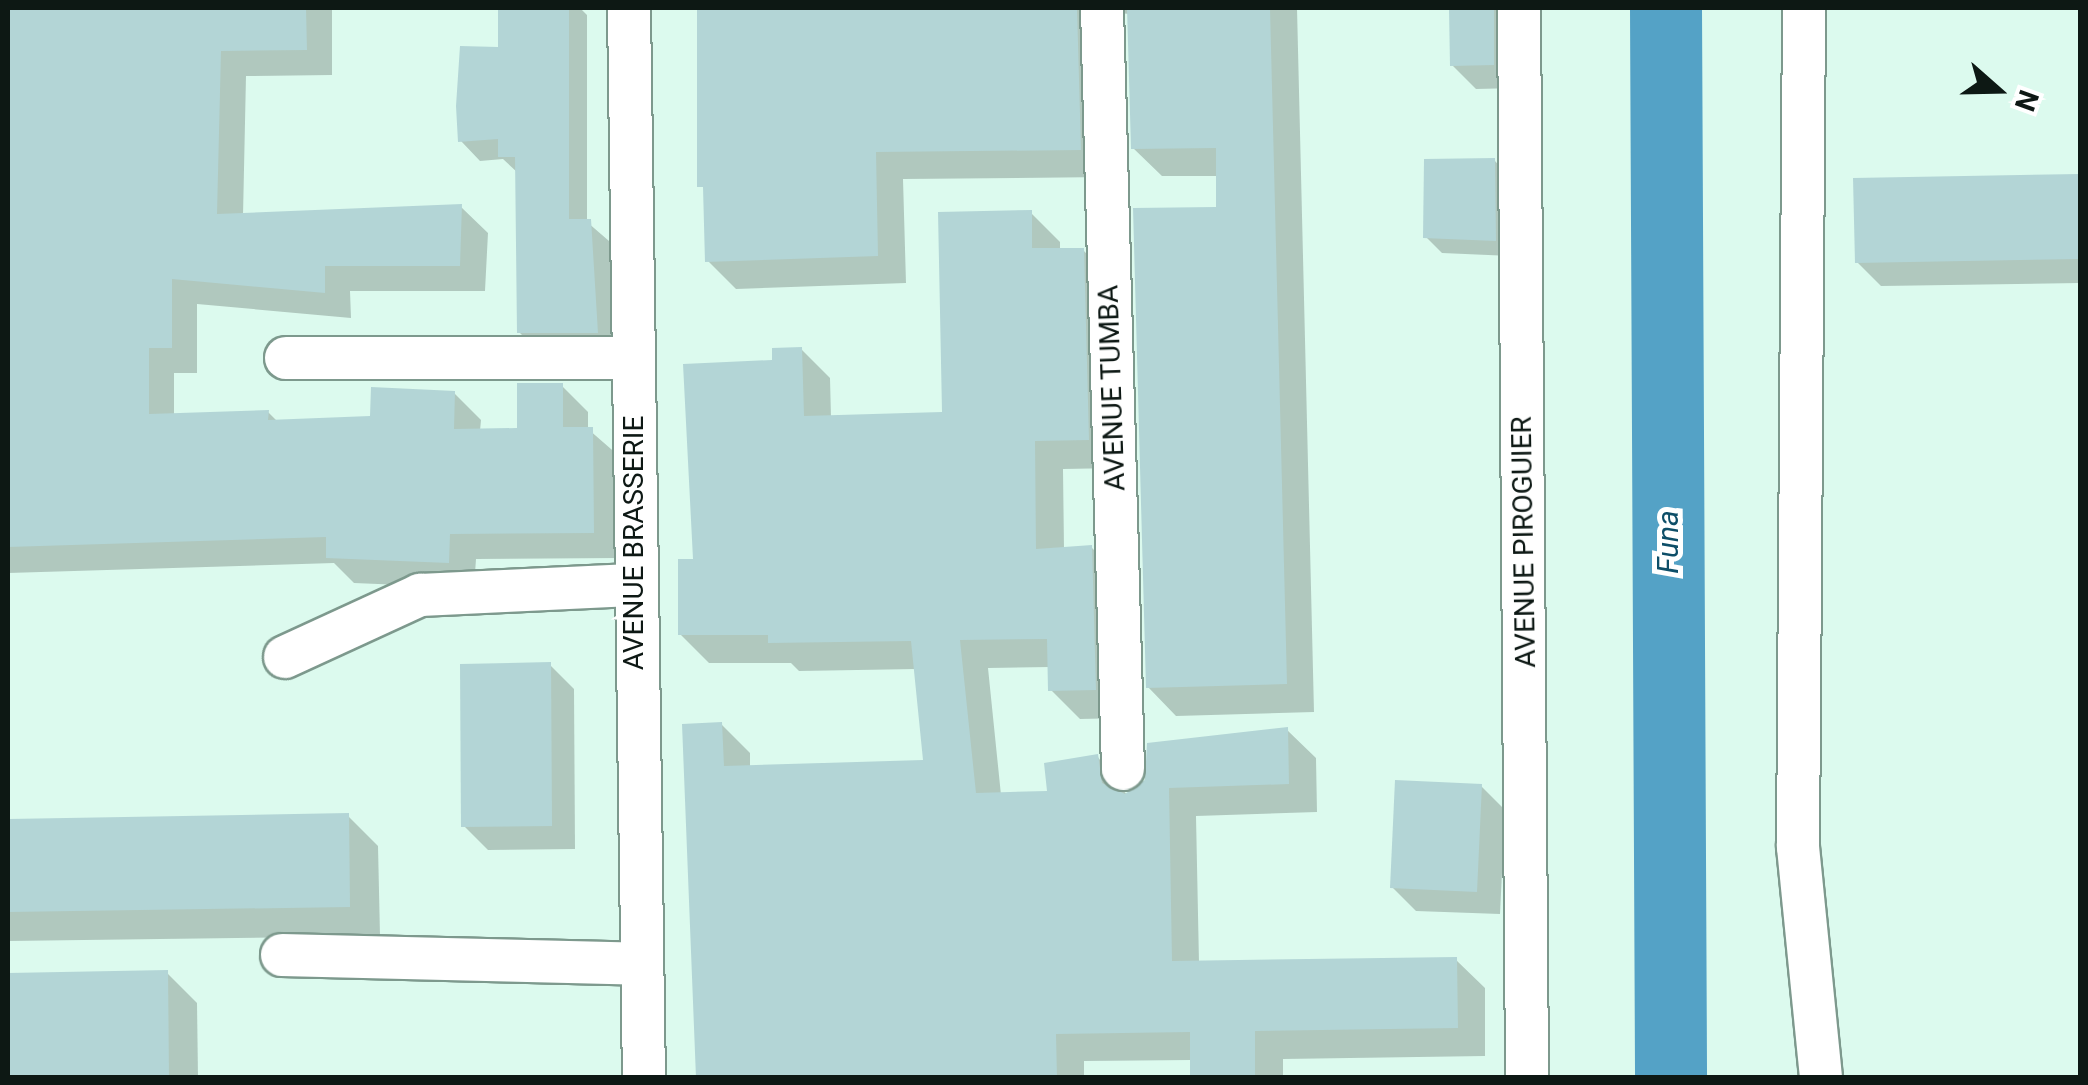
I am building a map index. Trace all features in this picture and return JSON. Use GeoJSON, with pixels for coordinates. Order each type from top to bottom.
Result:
{"type":"FeatureCollection","features":[{"type":"Feature","properties":{"kind":"street","name":"AVENUE BRASSERIE"},"geometry":{"type":"LineString","coordinates":[[629,8],[632,586],[644,1078]]}},
{"type":"Feature","properties":{"kind":"street","name":"AVENUE TUMBA"},"geometry":{"type":"LineString","coordinates":[[1102,8],[1122,769]]}},
{"type":"Feature","properties":{"kind":"street","name":"AVENUE PIROGUIER"},"geometry":{"type":"LineString","coordinates":[[1520,8],[1527,1078]]}},
{"type":"Feature","properties":{"kind":"street"},"geometry":{"type":"LineString","coordinates":[[1804,8],[1798,848],[1821,1078]]}},
{"type":"Feature","properties":{"kind":"street"},"geometry":{"type":"LineString","coordinates":[[286,358],[633,358]]}},
{"type":"Feature","properties":{"kind":"street"},"geometry":{"type":"LineString","coordinates":[[285,657],[420,594],[632,586]]}},
{"type":"Feature","properties":{"kind":"street"},"geometry":{"type":"LineString","coordinates":[[282,955],[640,964]]}},
{"type":"Feature","properties":{"kind":"building"},"geometry":{"type":"Polygon","coordinates":[[[8,8],[306,8],[307,50],[221,51],[217,214],[462,204],[460,266],[325,266],[325,293],[172,279],[172,348],[149,348],[149,414],[269,410],[268,420],[370,416],[371,387],[455,391],[454,429],[517,428],[517,383],[563,383],[563,427],[593,427],[594,533],[450,534],[449,563],[326,558],[326,537],[8,547],[8,8]]]}},
{"type":"Feature","properties":{"kind":"building"},"geometry":{"type":"Polygon","coordinates":[[[498,8],[569,8],[569,219],[591,219],[598,333],[517,333],[515,157],[498,157],[498,139],[458,142],[460,46],[498,47],[498,8]]]}},
{"type":"Feature","properties":{"kind":"building"},"geometry":{"type":"Polygon","coordinates":[[[697,8],[1077,8],[1081,150],[876,152],[878,256],[705,262],[703,187],[697,187],[697,8]]]}},
{"type":"Feature","properties":{"kind":"building"},"geometry":{"type":"Polygon","coordinates":[[[1127,8],[1270,8],[1287,684],[1146,688],[1133,208],[1216,207],[1216,148],[1131,149],[1127,8]]]}},
{"type":"Feature","properties":{"kind":"building"},"geometry":{"type":"Polygon","coordinates":[[[1449,8],[1494,8],[1494,65],[1450,66],[1449,8]]]}},
{"type":"Feature","properties":{"kind":"building"},"geometry":{"type":"Polygon","coordinates":[[[1495,158],[1496,241],[1423,238],[1424,159],[1495,158]]]}},
{"type":"Feature","properties":{"kind":"building"},"geometry":{"type":"Polygon","coordinates":[[[2080,174],[2080,259],[1855,263],[1853,178],[2080,174]]]}},
{"type":"Feature","properties":{"kind":"building"},"geometry":{"type":"Polygon","coordinates":[[[1032,210],[1032,248],[1084,248],[1089,440],[1035,441],[1036,549],[1092,545],[1096,690],[1048,691],[1047,639],[960,640],[976,793],[1047,791],[1044,763],[1098,754],[1102,783],[1125,794],[1145,780],[1147,743],[1288,727],[1289,784],[1169,788],[1172,961],[1457,957],[1458,1028],[1255,1031],[1255,1078],[1190,1078],[1190,1032],[1056,1034],[1057,1078],[696,1078],[682,724],[722,722],[724,766],[923,760],[911,641],[768,643],[768,635],[678,635],[678,559],[693,559],[683,364],[772,360],[772,348],[802,347],[804,416],[942,412],[938,212],[1032,210]]]}},
{"type":"Feature","properties":{"kind":"building"},"geometry":{"type":"Polygon","coordinates":[[[551,662],[552,826],[461,827],[460,664],[551,662]]]}},
{"type":"Feature","properties":{"kind":"building"},"geometry":{"type":"Polygon","coordinates":[[[1395,780],[1482,784],[1477,892],[1390,888],[1395,780]]]}},
{"type":"Feature","properties":{"kind":"building"},"geometry":{"type":"Polygon","coordinates":[[[349,813],[350,907],[8,912],[8,819],[349,813]]]}},
{"type":"Feature","properties":{"kind":"building"},"geometry":{"type":"Polygon","coordinates":[[[168,970],[169,1078],[8,1078],[8,973],[168,970]]]}},
{"type":"Feature","properties":{"kind":"waterway","name":"Funa"},"geometry":{"type":"LineString","coordinates":[[1666,8],[1671,1078]]}}]}
